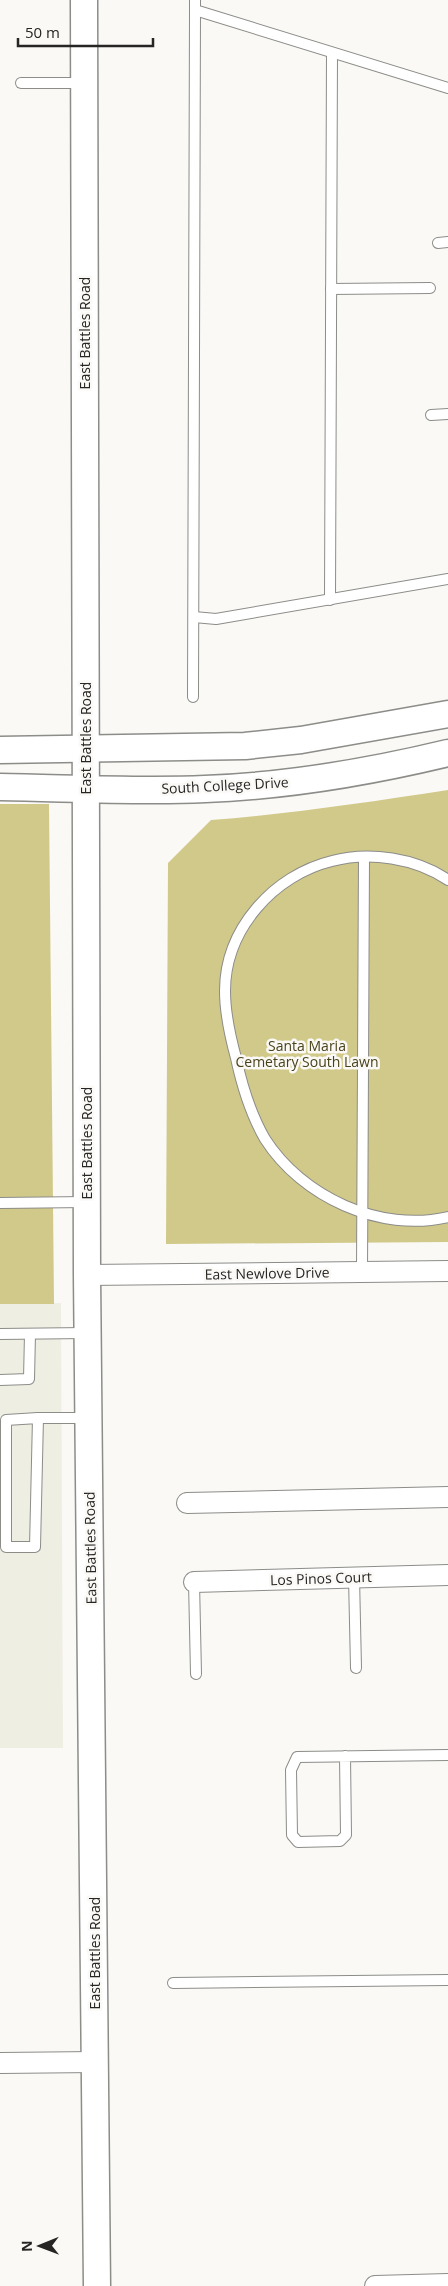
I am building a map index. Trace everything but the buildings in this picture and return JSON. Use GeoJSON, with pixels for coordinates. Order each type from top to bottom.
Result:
{"type":"FeatureCollection","features":[{"type":"Feature","properties":{"kind":"street","name":"East Battles Road"},"geometry":{"type":"LineString","coordinates":[[84,0],[86,1202],[94,1793],[97,2286]]}},
{"type":"Feature","properties":{"kind":"street"},"geometry":{"type":"LineString","coordinates":[[0,750],[245,746],[301,740],[448,714]]}},
{"type":"Feature","properties":{"kind":"street","name":"South College Drive"},"geometry":{"type":"LineString","coordinates":[[0,787],[204,789],[251,786],[309,779],[448,753]]}},
{"type":"Feature","properties":{"kind":"street","name":"East Newlove Drive"},"geometry":{"type":"LineString","coordinates":[[87,1275],[448,1270]]}},
{"type":"Feature","properties":{"kind":"street"},"geometry":{"type":"LineString","coordinates":[[187,1503],[448,1497]]}},
{"type":"Feature","properties":{"kind":"street","name":"Los Pinos Court"},"geometry":{"type":"LineString","coordinates":[[194,1582],[448,1575]]}},
{"type":"Feature","properties":{"kind":"street"},"geometry":{"type":"LineString","coordinates":[[0,2062],[95,2062]]}},
{"type":"Feature","properties":{"kind":"street"},"geometry":{"type":"LineString","coordinates":[[375,2286],[448,2284]]}},
{"type":"Feature","properties":{"kind":"lane"},"geometry":{"type":"LineString","coordinates":[[193,697],[195,5],[332,53],[448,88]]}},
{"type":"Feature","properties":{"kind":"lane"},"geometry":{"type":"LineString","coordinates":[[330,600],[332,53]]}},
{"type":"Feature","properties":{"kind":"lane"},"geometry":{"type":"LineString","coordinates":[[21,83],[84,83]]}},
{"type":"Feature","properties":{"kind":"lane"},"geometry":{"type":"LineString","coordinates":[[331,289],[430,288]]}},
{"type":"Feature","properties":{"kind":"lane"},"geometry":{"type":"LineString","coordinates":[[431,415],[448,414]]}},
{"type":"Feature","properties":{"kind":"lane"},"geometry":{"type":"LineString","coordinates":[[194,617],[216,619],[448,579]]}},
{"type":"Feature","properties":{"kind":"lane"},"geometry":{"type":"LineString","coordinates":[[362,1272],[364,857]]}},
{"type":"Feature","properties":{"kind":"lane"},"geometry":{"type":"LineString","coordinates":[[448,880],[420,867],[392,859],[364,857],[340,859],[316,865],[292,877],[266,898],[246,922],[231,952],[225,990],[227,1023],[245,1098],[266,1139],[290,1170],[320,1194],[363,1213],[402,1220],[438,1220],[448,1218]]}},
{"type":"Feature","properties":{"kind":"lane"},"geometry":{"type":"LineString","coordinates":[[0,1203],[86,1202]]}},
{"type":"Feature","properties":{"kind":"lane"},"geometry":{"type":"LineString","coordinates":[[0,1334],[87,1333]]}},
{"type":"Feature","properties":{"kind":"lane"},"geometry":{"type":"LineString","coordinates":[[0,1380],[29,1379],[30,1334]]}},
{"type":"Feature","properties":{"kind":"lane"},"geometry":{"type":"LineString","coordinates":[[38,1418],[35,1547],[6,1547],[6,1420],[38,1418],[88,1418]]}},
{"type":"Feature","properties":{"kind":"lane"},"geometry":{"type":"LineString","coordinates":[[354,1577],[356,1668]]}},
{"type":"Feature","properties":{"kind":"lane"},"geometry":{"type":"LineString","coordinates":[[194,1582],[196,1674]]}},
{"type":"Feature","properties":{"kind":"lane"},"geometry":{"type":"LineString","coordinates":[[345,1756],[346,1835],[340,1840],[298,1842],[292,1836],[291,1770],[297,1757],[345,1756],[448,1755]]}},
{"type":"Feature","properties":{"kind":"lane"},"geometry":{"type":"LineString","coordinates":[[173,1983],[448,1980]]}},
{"type":"Feature","properties":{"kind":"shaded area"},"geometry":{"type":"Polygon","coordinates":[[[61,1303],[63,1748],[0,1748],[0,1304],[61,1303]]]}},
{"type":"Feature","properties":{"kind":"green space","name":"Santa Maria Cemetary South Lawn"},"geometry":{"type":"Polygon","coordinates":[[[448,790],[448,1242],[166,1244],[168,863],[211,820],[300,811],[448,790]]]}},
{"type":"Feature","properties":{"kind":"green space"},"geometry":{"type":"Polygon","coordinates":[[[0,804],[49,804],[54,1304],[0,1304],[0,804]]]}}]}
